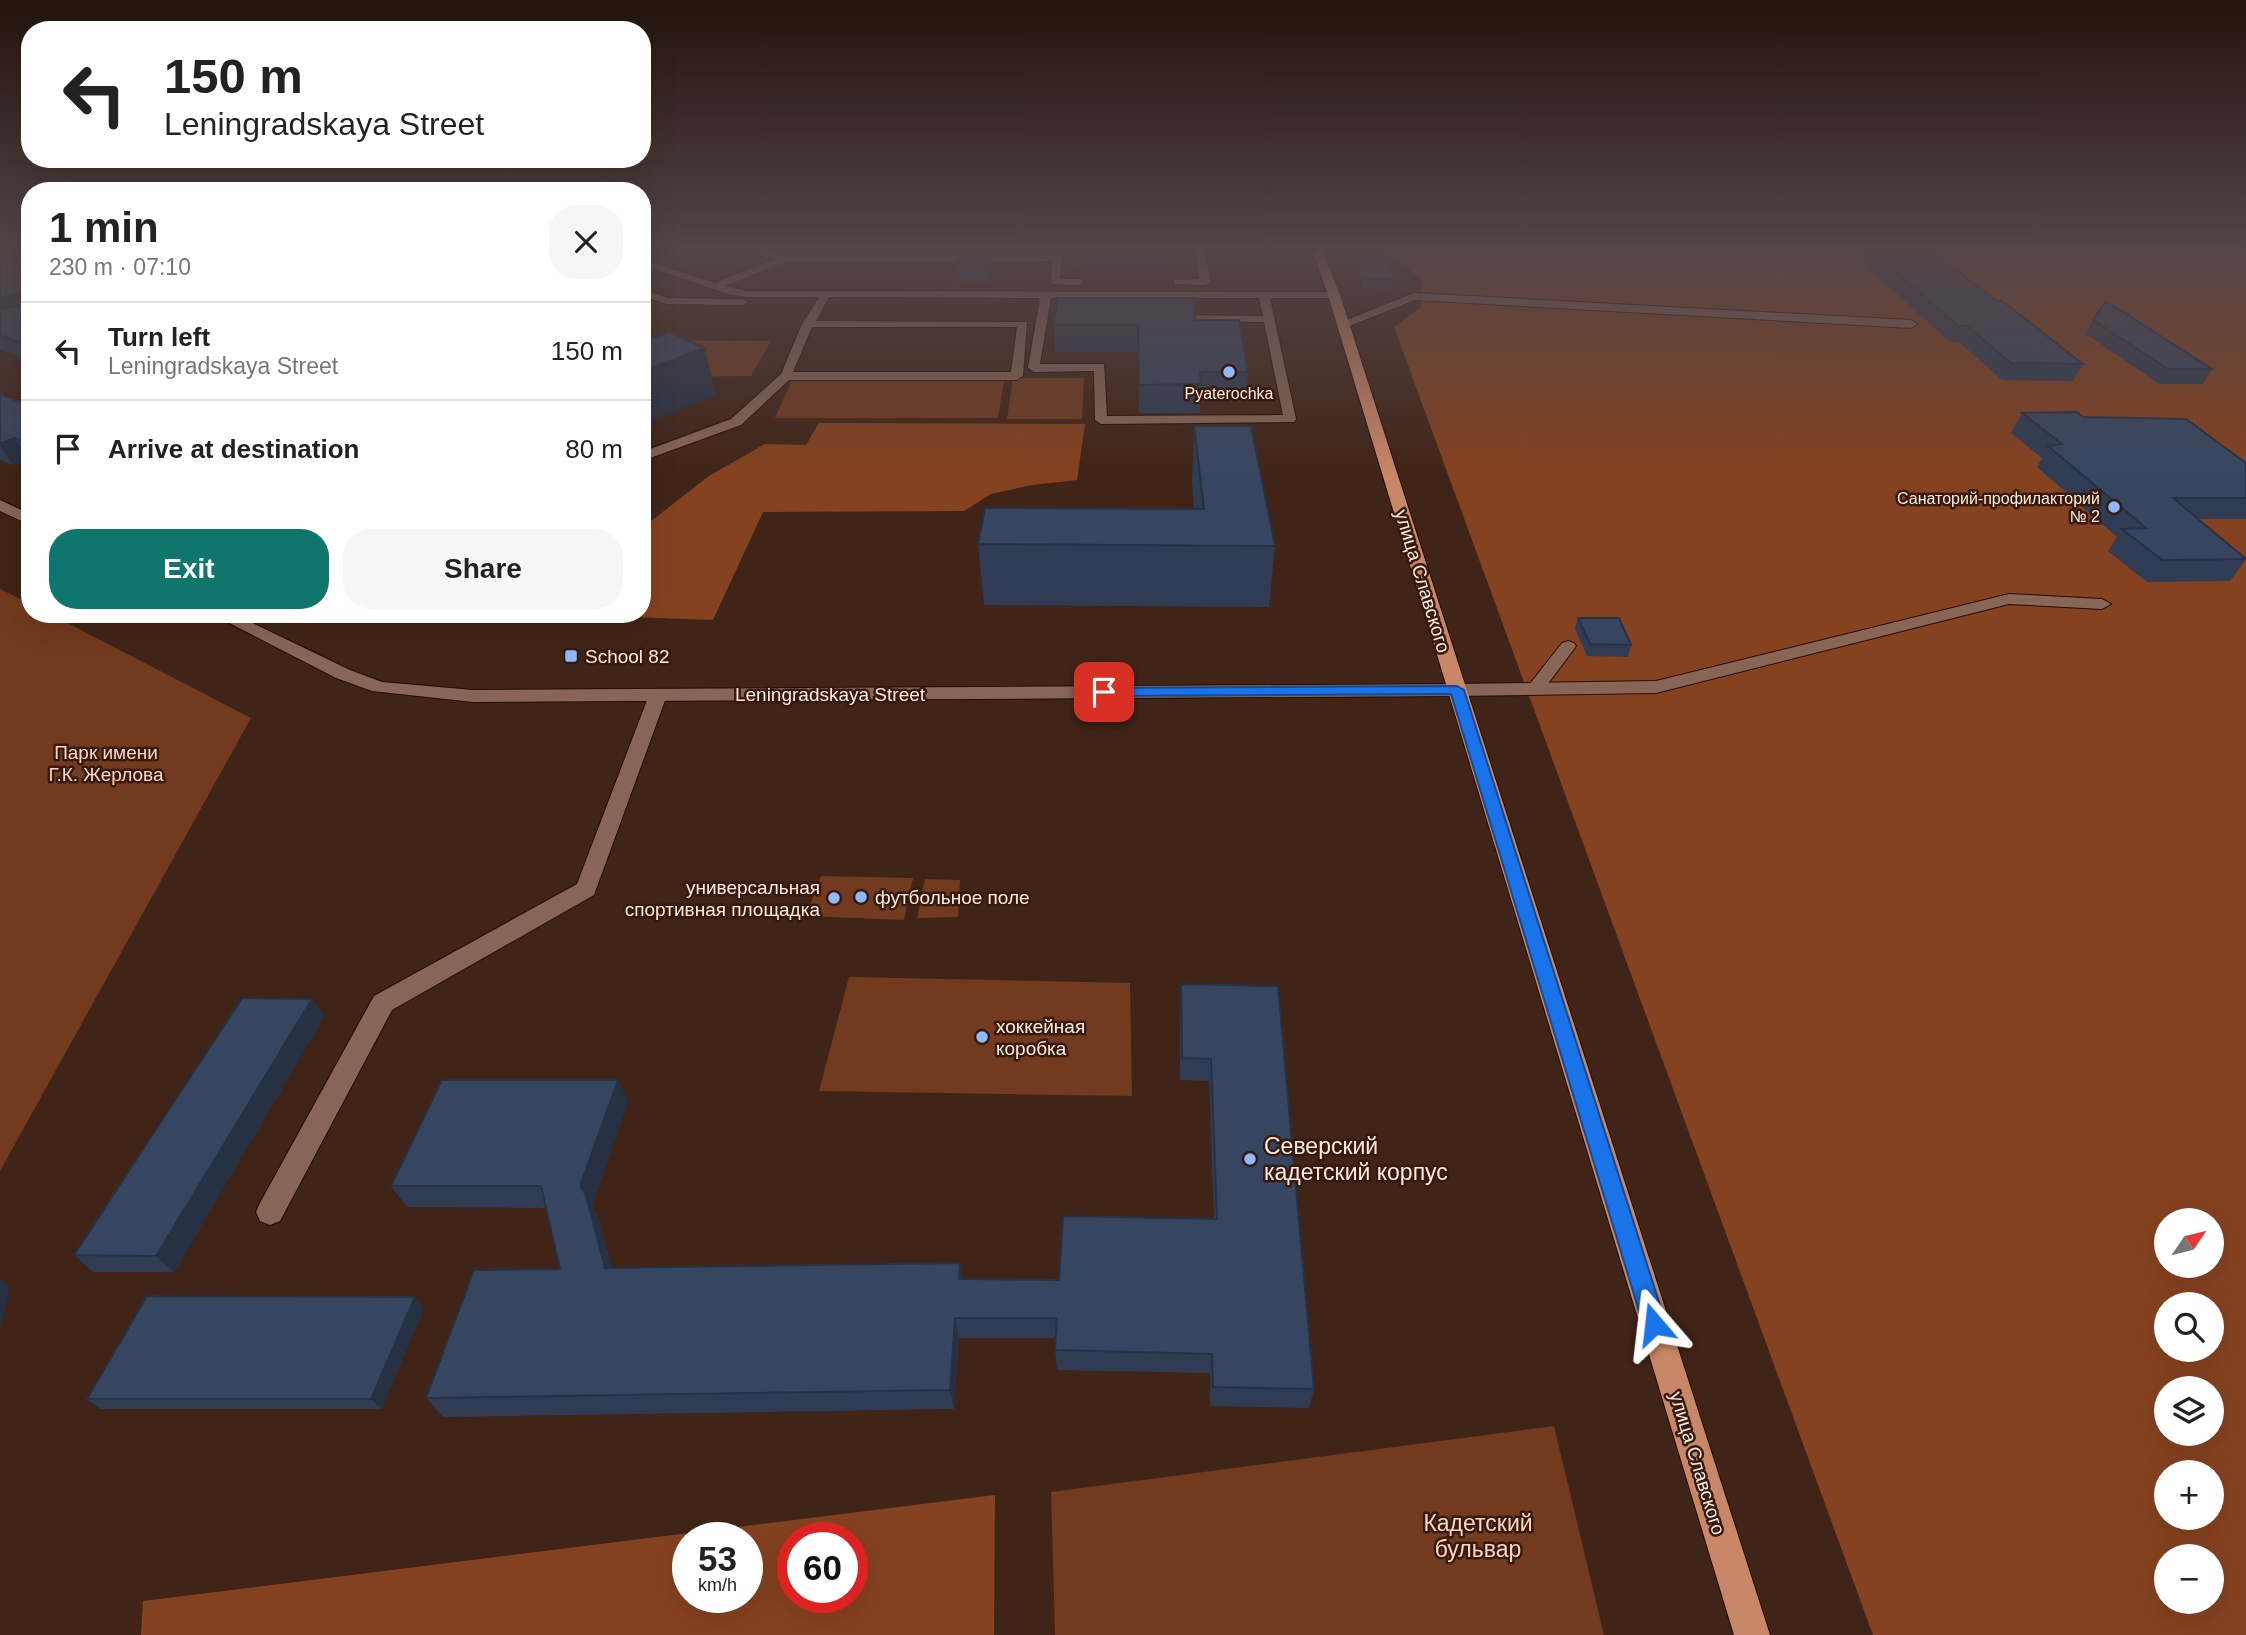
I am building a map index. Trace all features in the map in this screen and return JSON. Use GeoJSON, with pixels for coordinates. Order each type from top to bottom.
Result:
{"type":"FeatureCollection","features":[{"type":"Feature","properties":{"kind":"main road","name":"улица Славского"},"geometry":{"type":"LineString","coordinates":[[1343,325],[1752,1635]]}},
{"type":"Feature","properties":{"kind":"street"},"geometry":{"type":"LineString","coordinates":[[0,505],[21,516]]}},
{"type":"Feature","properties":{"kind":"street","name":"Leningradskaya Street"},"geometry":{"type":"LineString","coordinates":[[238,623],[343,674],[379,687],[473,696],[1457,690],[1656,687],[2009,599],[2102,604]]}},
{"type":"Feature","properties":{"kind":"street"},"geometry":{"type":"LineString","coordinates":[[270,1212],[383,1003],[586,889],[658,695]]}},
{"type":"Feature","properties":{"kind":"lane"},"geometry":{"type":"LineString","coordinates":[[651,454],[736,422],[786,376],[807,325]]}},
{"type":"Feature","properties":{"kind":"lane"},"geometry":{"type":"LineString","coordinates":[[786,376],[1017,376],[1023,325]]}},
{"type":"Feature","properties":{"kind":"lane"},"geometry":{"type":"LineString","coordinates":[[1047,325],[1034,368],[1100,367],[1101,420],[1290,419],[1271,325]]}},
{"type":"Feature","properties":{"kind":"lane"},"geometry":{"type":"LineString","coordinates":[[1535,689],[1568,646]]}},
{"type":"Feature","properties":{"kind":"green space"},"geometry":{"type":"Polygon","coordinates":[[[651,340],[771,341],[751,376],[651,377],[651,340]]]}},
{"type":"Feature","properties":{"kind":"green space"},"geometry":{"type":"Polygon","coordinates":[[[1013,378],[1084,378],[1082,419],[1007,419],[1013,378]]]}},
{"type":"Feature","properties":{"kind":"green space"},"geometry":{"type":"Polygon","coordinates":[[[792,380],[1004,380],[998,418],[775,418],[792,380]]]}},
{"type":"Feature","properties":{"kind":"green space","name":"Парк имени Г.К. Жерлова"},"geometry":{"type":"Polygon","coordinates":[[[0,589],[21,600],[21,623],[67,623],[251,718],[0,1171],[0,589]]]}},
{"type":"Feature","properties":{"kind":"green space","name":"футбольное поле"},"geometry":{"type":"Polygon","coordinates":[[[821,876],[913,878],[904,920],[806,916],[821,876]]]}},
{"type":"Feature","properties":{"kind":"green space"},"geometry":{"type":"Polygon","coordinates":[[[925,879],[960,880],[958,917],[917,918],[925,879]]]}},
{"type":"Feature","properties":{"kind":"green space","name":"хоккейная коробка"},"geometry":{"type":"Polygon","coordinates":[[[849,977],[1130,983],[1132,1096],[819,1091],[849,977]]]}},
{"type":"Feature","properties":{"kind":"green space","name":"Кадетский бульвар"},"geometry":{"type":"Polygon","coordinates":[[[1554,1426],[1604,1635],[1055,1635],[1051,1492],[1554,1426]]]}},
{"type":"Feature","properties":{"kind":"shaded area"},"geometry":{"type":"Polygon","coordinates":[[[1396,325],[2246,325],[2246,1635],[1873,1635],[1394,327],[1396,325]]]}},
{"type":"Feature","properties":{"kind":"shaded area"},"geometry":{"type":"Polygon","coordinates":[[[819,423],[1085,424],[1077,480],[1032,485],[991,494],[964,511],[763,512],[713,620],[651,618],[651,521],[709,476],[765,444],[806,445],[819,423]]]}},
{"type":"Feature","properties":{"kind":"shaded area"},"geometry":{"type":"Polygon","coordinates":[[[995,1495],[994,1635],[141,1635],[143,1601],[672,1535],[672,1613],[763,1613],[763,1524],[777,1522],[777,1613],[868,1613],[868,1522],[778,1522],[995,1495]]]}},
{"type":"Feature","properties":{"kind":"building"},"geometry":{"type":"Polygon","coordinates":[[[0,325],[21,325],[21,343],[0,335],[0,325]]]}},
{"type":"Feature","properties":{"kind":"building"},"geometry":{"type":"Polygon","coordinates":[[[1138,325],[1240,325],[1248,372],[1200,372],[1201,384],[1139,385],[1138,325]]]}},
{"type":"Feature","properties":{"kind":"building"},"geometry":{"type":"Polygon","coordinates":[[[2033,325],[2083,364],[2011,363],[1967,326],[1958,326],[2033,325]]]}},
{"type":"Feature","properties":{"kind":"building"},"geometry":{"type":"Polygon","coordinates":[[[2101,325],[2144,325],[2212,369],[2168,369],[2101,325]]]}},
{"type":"Feature","properties":{"kind":"building"},"geometry":{"type":"Polygon","coordinates":[[[669,332],[705,348],[651,368],[651,339],[669,332]]]}},
{"type":"Feature","properties":{"kind":"building"},"geometry":{"type":"Polygon","coordinates":[[[0,394],[21,403],[21,440],[15,438],[0,443],[0,394]]]}},
{"type":"Feature","properties":{"kind":"building"},"geometry":{"type":"Polygon","coordinates":[[[2077,412],[2083,417],[2186,419],[2246,463],[2246,498],[2173,498],[2246,559],[2162,560],[2122,529],[2146,528],[2048,446],[2062,444],[2022,413],[2077,412]]]}},
{"type":"Feature","properties":{"kind":"building"},"geometry":{"type":"Polygon","coordinates":[[[1194,426],[1251,426],[1275,546],[978,544],[985,508],[1204,509],[1194,426]]]}},
{"type":"Feature","properties":{"kind":"building"},"geometry":{"type":"Polygon","coordinates":[[[1578,618],[1619,618],[1631,645],[1590,644],[1578,618]]]}},
{"type":"Feature","properties":{"kind":"building"},"geometry":{"type":"Polygon","coordinates":[[[1181,984],[1278,986],[1314,1389],[1213,1387],[1212,1354],[1055,1350],[1057,1318],[955,1318],[950,1390],[426,1398],[474,1270],[560,1269],[541,1186],[391,1186],[442,1080],[618,1080],[580,1186],[586,1195],[605,1268],[960,1263],[959,1279],[1059,1280],[1063,1216],[1217,1219],[1211,1059],[1182,1058],[1181,984]]]}},
{"type":"Feature","properties":{"kind":"building"},"geometry":{"type":"Polygon","coordinates":[[[242,998],[312,999],[156,1256],[74,1255],[242,998]]]}},
{"type":"Feature","properties":{"kind":"building"},"geometry":{"type":"Polygon","coordinates":[[[147,1296],[415,1297],[371,1399],[87,1399],[147,1296]]]}},
{"type":"Feature","properties":{"kind":"place","name":"Pyaterochka"},"geometry":{"type":"Point","coordinates":[1229,372]}},
{"type":"Feature","properties":{"kind":"place","name":"Санаторий-профилакторий № 2"},"geometry":{"type":"Point","coordinates":[2114,507]}},
{"type":"Feature","properties":{"kind":"place","name":"School 82"},"geometry":{"type":"Point","coordinates":[571,656]}},
{"type":"Feature","properties":{"kind":"place","name":"футбольное поле"},"geometry":{"type":"Point","coordinates":[861,897]}},
{"type":"Feature","properties":{"kind":"place","name":"универсальная спортивная площадка"},"geometry":{"type":"Point","coordinates":[834,898]}},
{"type":"Feature","properties":{"kind":"place","name":"хоккейная коробка"},"geometry":{"type":"Point","coordinates":[982,1037]}},
{"type":"Feature","properties":{"kind":"place","name":"Северский кадетский корпус"},"geometry":{"type":"Point","coordinates":[1250,1159]}},
{"type":"Feature","properties":{"kind":"route"},"geometry":{"type":"LineString","coordinates":[[1104,692],[1457,690],[1654,1324]]}}]}
